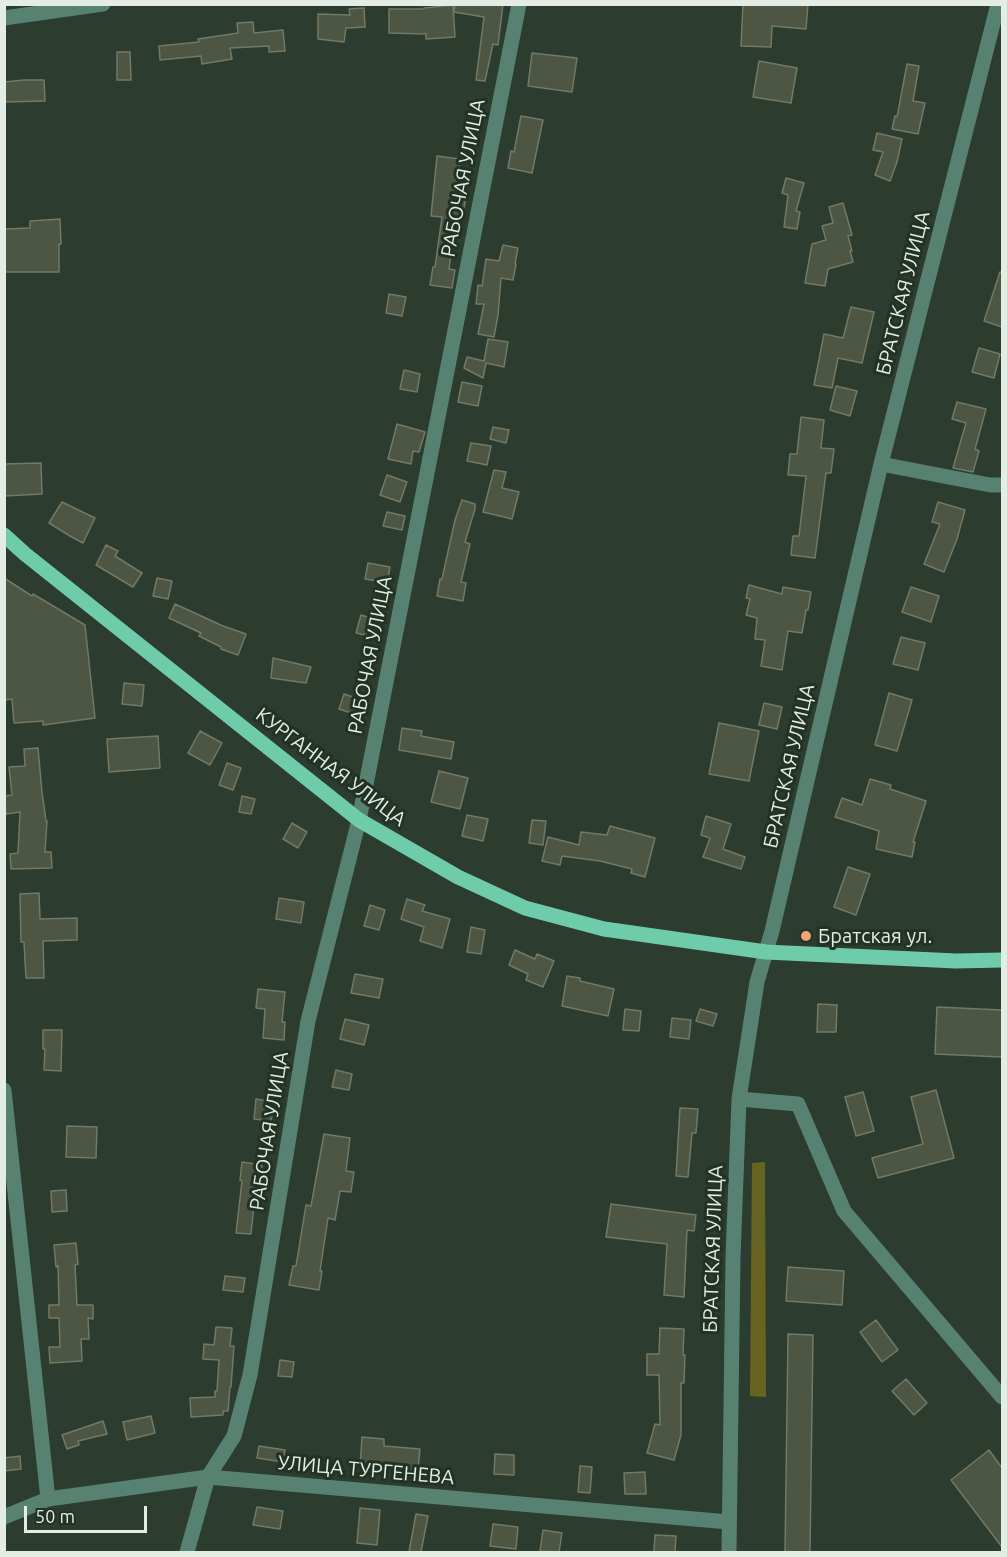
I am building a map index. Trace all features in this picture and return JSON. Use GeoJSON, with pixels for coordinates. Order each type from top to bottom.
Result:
{"type":"FeatureCollection","features":[{"type":"Feature","properties":{"kind":"main road","name":"КУРГАННАЯ УЛИЦА"},"geometry":{"type":"LineString","coordinates":[[4,535],[359,820],[458,877],[525,908],[604,929],[766,952],[956,961],[1002,960]]}},
{"type":"Feature","properties":{"kind":"street"},"geometry":{"type":"LineString","coordinates":[[4,18],[104,4]]}},
{"type":"Feature","properties":{"kind":"street","name":"РАБОЧАЯ УЛИЦА"},"geometry":{"type":"LineString","coordinates":[[187,1552],[208,1477],[234,1436],[250,1375],[308,1022],[359,820],[519,4]]}},
{"type":"Feature","properties":{"kind":"street","name":"БРАТСКАЯ УЛИЦА"},"geometry":{"type":"LineString","coordinates":[[729,1552],[733,1257],[739,1099],[757,982],[881,464],[998,4]]}},
{"type":"Feature","properties":{"kind":"street"},"geometry":{"type":"LineString","coordinates":[[881,464],[990,485],[1002,485]]}},
{"type":"Feature","properties":{"kind":"street"},"geometry":{"type":"LineString","coordinates":[[4,1090],[48,1499]]}},
{"type":"Feature","properties":{"kind":"street"},"geometry":{"type":"LineString","coordinates":[[739,1099],[798,1104],[844,1211],[1002,1397]]}},
{"type":"Feature","properties":{"kind":"street","name":"УЛИЦА ТУРГЕНЕВА"},"geometry":{"type":"LineString","coordinates":[[4,1517],[48,1499],[208,1477],[729,1522]]}},
{"type":"Feature","properties":{"kind":"shaded area"},"geometry":{"type":"Polygon","coordinates":[[[765,1162],[766,1397],[750,1396],[752,1163],[765,1162]]]}},
{"type":"Feature","properties":{"kind":"building"},"geometry":{"type":"Polygon","coordinates":[[[455,4],[503,4],[498,45],[493,44],[485,81],[476,80],[484,17],[454,12],[455,4]]]}},
{"type":"Feature","properties":{"kind":"building"},"geometry":{"type":"Polygon","coordinates":[[[743,4],[808,4],[806,29],[772,26],[771,47],[741,46],[743,4]]]}},
{"type":"Feature","properties":{"kind":"building"},"geometry":{"type":"Polygon","coordinates":[[[453,5],[455,37],[426,39],[426,34],[389,33],[389,9],[424,9],[453,5]]]}},
{"type":"Feature","properties":{"kind":"building"},"geometry":{"type":"Polygon","coordinates":[[[364,8],[365,27],[346,28],[344,42],[318,39],[318,14],[350,15],[349,9],[364,8]]]}},
{"type":"Feature","properties":{"kind":"building"},"geometry":{"type":"Polygon","coordinates":[[[253,22],[254,33],[283,30],[285,51],[269,52],[269,46],[230,48],[232,59],[202,64],[201,56],[160,60],[159,46],[199,42],[198,39],[238,33],[237,23],[253,22]]]}},
{"type":"Feature","properties":{"kind":"building"},"geometry":{"type":"Polygon","coordinates":[[[117,52],[130,52],[131,80],[117,80],[117,52]]]}},
{"type":"Feature","properties":{"kind":"building"},"geometry":{"type":"Polygon","coordinates":[[[532,53],[577,58],[572,92],[528,86],[532,53]]]}},
{"type":"Feature","properties":{"kind":"building"},"geometry":{"type":"Polygon","coordinates":[[[759,61],[797,68],[791,103],[753,97],[759,61]]]}},
{"type":"Feature","properties":{"kind":"building"},"geometry":{"type":"Polygon","coordinates":[[[907,64],[919,66],[913,101],[925,103],[918,134],[892,129],[895,116],[897,117],[907,64]]]}},
{"type":"Feature","properties":{"kind":"building"},"geometry":{"type":"Polygon","coordinates":[[[44,80],[45,101],[4,102],[4,82],[44,80]]]}},
{"type":"Feature","properties":{"kind":"building"},"geometry":{"type":"Polygon","coordinates":[[[521,116],[543,120],[532,173],[508,168],[511,151],[514,152],[521,116]]]}},
{"type":"Feature","properties":{"kind":"building"},"geometry":{"type":"Polygon","coordinates":[[[877,133],[902,139],[890,181],[875,175],[883,152],[873,150],[877,133]]]}},
{"type":"Feature","properties":{"kind":"building"},"geometry":{"type":"Polygon","coordinates":[[[437,156],[460,159],[457,195],[466,196],[462,219],[456,218],[449,269],[455,270],[452,288],[430,285],[442,217],[431,216],[437,156]]]}},
{"type":"Feature","properties":{"kind":"building"},"geometry":{"type":"Polygon","coordinates":[[[786,178],[804,183],[796,211],[800,212],[797,229],[784,227],[788,195],[782,193],[786,178]]]}},
{"type":"Feature","properties":{"kind":"building"},"geometry":{"type":"Polygon","coordinates":[[[843,203],[852,235],[848,236],[853,262],[828,269],[825,286],[805,283],[812,244],[826,240],[822,226],[833,223],[829,207],[843,203]]]}},
{"type":"Feature","properties":{"kind":"building"},"geometry":{"type":"Polygon","coordinates":[[[60,219],[59,272],[5,272],[4,229],[30,228],[30,221],[60,219]]]}},
{"type":"Feature","properties":{"kind":"building"},"geometry":{"type":"Polygon","coordinates":[[[503,245],[518,248],[513,280],[501,278],[494,337],[478,334],[484,304],[476,304],[478,285],[482,286],[486,259],[499,261],[503,245]]]}},
{"type":"Feature","properties":{"kind":"building"},"geometry":{"type":"Polygon","coordinates":[[[1000,272],[1002,273],[1002,327],[984,321],[1000,272]]]}},
{"type":"Feature","properties":{"kind":"building"},"geometry":{"type":"Polygon","coordinates":[[[389,294],[406,297],[402,316],[386,313],[389,294]]]}},
{"type":"Feature","properties":{"kind":"building"},"geometry":{"type":"Polygon","coordinates":[[[851,307],[874,312],[862,363],[838,358],[832,388],[814,385],[824,334],[843,338],[851,307]]]}},
{"type":"Feature","properties":{"kind":"building"},"geometry":{"type":"Polygon","coordinates":[[[488,339],[508,342],[504,367],[486,363],[483,378],[464,368],[467,357],[484,361],[488,339]]]}},
{"type":"Feature","properties":{"kind":"building"},"geometry":{"type":"Polygon","coordinates":[[[979,348],[1000,354],[994,378],[972,372],[979,348]]]}},
{"type":"Feature","properties":{"kind":"building"},"geometry":{"type":"Polygon","coordinates":[[[404,370],[420,374],[417,392],[400,389],[404,370]]]}},
{"type":"Feature","properties":{"kind":"building"},"geometry":{"type":"Polygon","coordinates":[[[462,382],[482,386],[478,406],[458,402],[462,382]]]}},
{"type":"Feature","properties":{"kind":"building"},"geometry":{"type":"Polygon","coordinates":[[[836,386],[857,391],[850,416],[830,410],[836,386]]]}},
{"type":"Feature","properties":{"kind":"building"},"geometry":{"type":"Polygon","coordinates":[[[957,402],[986,409],[975,449],[979,451],[973,472],[953,468],[966,423],[952,419],[957,402]]]}},
{"type":"Feature","properties":{"kind":"building"},"geometry":{"type":"Polygon","coordinates":[[[801,417],[824,420],[821,448],[834,449],[831,473],[826,473],[815,558],[791,555],[793,536],[799,536],[806,476],[788,475],[790,454],[797,454],[801,417]]]}},
{"type":"Feature","properties":{"kind":"building"},"geometry":{"type":"Polygon","coordinates":[[[397,424],[425,432],[419,452],[413,451],[411,464],[388,459],[397,424]]]}},
{"type":"Feature","properties":{"kind":"building"},"geometry":{"type":"Polygon","coordinates":[[[493,427],[509,430],[506,443],[490,439],[493,427]]]}},
{"type":"Feature","properties":{"kind":"building"},"geometry":{"type":"Polygon","coordinates":[[[471,443],[491,446],[487,465],[467,461],[471,443]]]}},
{"type":"Feature","properties":{"kind":"building"},"geometry":{"type":"Polygon","coordinates":[[[41,463],[42,494],[4,496],[4,464],[41,463]]]}},
{"type":"Feature","properties":{"kind":"building"},"geometry":{"type":"Polygon","coordinates":[[[494,470],[506,472],[502,488],[519,492],[512,519],[483,512],[494,470]]]}},
{"type":"Feature","properties":{"kind":"building"},"geometry":{"type":"Polygon","coordinates":[[[387,475],[407,482],[400,502],[380,495],[387,475]]]}},
{"type":"Feature","properties":{"kind":"building"},"geometry":{"type":"Polygon","coordinates":[[[462,500],[475,504],[465,542],[470,544],[461,582],[466,583],[463,601],[437,596],[462,500]]]}},
{"type":"Feature","properties":{"kind":"building"},"geometry":{"type":"Polygon","coordinates":[[[62,502],[95,518],[83,543],[49,523],[62,502]]]}},
{"type":"Feature","properties":{"kind":"building"},"geometry":{"type":"Polygon","coordinates":[[[938,502],[965,510],[944,572],[924,564],[940,524],[932,522],[938,502]]]}},
{"type":"Feature","properties":{"kind":"building"},"geometry":{"type":"Polygon","coordinates":[[[387,512],[405,516],[402,530],[383,526],[387,512]]]}},
{"type":"Feature","properties":{"kind":"building"},"geometry":{"type":"Polygon","coordinates":[[[106,545],[118,551],[115,556],[142,573],[133,587],[96,565],[106,545]]]}},
{"type":"Feature","properties":{"kind":"building"},"geometry":{"type":"Polygon","coordinates":[[[368,563],[390,567],[387,583],[365,579],[368,563]]]}},
{"type":"Feature","properties":{"kind":"building"},"geometry":{"type":"Polygon","coordinates":[[[4,578],[85,625],[95,718],[43,725],[43,721],[14,723],[12,699],[4,700],[4,578]]]}},
{"type":"Feature","properties":{"kind":"building"},"geometry":{"type":"Polygon","coordinates":[[[157,578],[172,581],[168,599],[153,596],[157,578]]]}},
{"type":"Feature","properties":{"kind":"building"},"geometry":{"type":"Polygon","coordinates":[[[749,585],[782,594],[783,587],[811,592],[802,633],[788,631],[782,670],[761,666],[765,640],[755,639],[757,618],[746,615],[750,599],[746,598],[749,585]]]}},
{"type":"Feature","properties":{"kind":"building"},"geometry":{"type":"Polygon","coordinates":[[[911,587],[939,596],[931,622],[902,612],[911,587]]]}},
{"type":"Feature","properties":{"kind":"building"},"geometry":{"type":"Polygon","coordinates":[[[175,604],[246,634],[238,655],[221,649],[199,636],[201,633],[169,618],[175,604]]]}},
{"type":"Feature","properties":{"kind":"building"},"geometry":{"type":"Polygon","coordinates":[[[361,615],[377,620],[373,637],[356,633],[361,615]]]}},
{"type":"Feature","properties":{"kind":"building"},"geometry":{"type":"Polygon","coordinates":[[[901,637],[925,643],[918,670],[893,664],[901,637]]]}},
{"type":"Feature","properties":{"kind":"building"},"geometry":{"type":"Polygon","coordinates":[[[273,658],[311,667],[306,683],[271,678],[273,658]]]}},
{"type":"Feature","properties":{"kind":"building"},"geometry":{"type":"Polygon","coordinates":[[[124,683],[144,685],[142,706],[122,704],[124,683]]]}},
{"type":"Feature","properties":{"kind":"building"},"geometry":{"type":"Polygon","coordinates":[[[889,693],[912,700],[897,751],[875,745],[889,693]]]}},
{"type":"Feature","properties":{"kind":"building"},"geometry":{"type":"Polygon","coordinates":[[[344,694],[359,699],[354,714],[339,709],[344,694]]]}},
{"type":"Feature","properties":{"kind":"building"},"geometry":{"type":"Polygon","coordinates":[[[764,703],[782,707],[777,729],[759,725],[764,703]]]}},
{"type":"Feature","properties":{"kind":"building"},"geometry":{"type":"Polygon","coordinates":[[[719,723],[759,731],[749,781],[709,774],[719,723]]]}},
{"type":"Feature","properties":{"kind":"building"},"geometry":{"type":"Polygon","coordinates":[[[402,728],[422,731],[421,736],[454,742],[451,759],[399,750],[402,728]]]}},
{"type":"Feature","properties":{"kind":"building"},"geometry":{"type":"Polygon","coordinates":[[[200,731],[222,743],[210,765],[188,753],[200,731]]]}},
{"type":"Feature","properties":{"kind":"building"},"geometry":{"type":"Polygon","coordinates":[[[158,736],[160,768],[109,772],[107,739],[158,736]]]}},
{"type":"Feature","properties":{"kind":"building"},"geometry":{"type":"Polygon","coordinates":[[[38,748],[47,821],[45,852],[51,852],[52,868],[11,869],[10,854],[18,853],[20,812],[6,814],[4,796],[12,795],[9,767],[25,766],[24,749],[38,748]]]}},
{"type":"Feature","properties":{"kind":"building"},"geometry":{"type":"Polygon","coordinates":[[[227,763],[241,768],[233,790],[219,785],[227,763]]]}},
{"type":"Feature","properties":{"kind":"building"},"geometry":{"type":"Polygon","coordinates":[[[439,771],[468,778],[460,809],[431,802],[439,771]]]}},
{"type":"Feature","properties":{"kind":"building"},"geometry":{"type":"Polygon","coordinates":[[[870,779],[891,785],[890,789],[926,801],[913,842],[915,842],[912,857],[876,849],[879,831],[835,817],[842,798],[862,805],[870,779]]]}},
{"type":"Feature","properties":{"kind":"building"},"geometry":{"type":"Polygon","coordinates":[[[242,796],[255,799],[251,814],[239,812],[242,796]]]}},
{"type":"Feature","properties":{"kind":"building"},"geometry":{"type":"Polygon","coordinates":[[[467,815],[488,819],[483,841],[462,836],[467,815]]]}},
{"type":"Feature","properties":{"kind":"building"},"geometry":{"type":"Polygon","coordinates":[[[706,816],[731,824],[723,849],[745,857],[741,869],[703,857],[710,838],[701,835],[706,816]]]}},
{"type":"Feature","properties":{"kind":"building"},"geometry":{"type":"Polygon","coordinates":[[[532,820],[546,821],[543,845],[529,843],[532,820]]]}},
{"type":"Feature","properties":{"kind":"building"},"geometry":{"type":"Polygon","coordinates":[[[292,823],[307,832],[298,848],[283,839],[292,823]]]}},
{"type":"Feature","properties":{"kind":"building"},"geometry":{"type":"Polygon","coordinates":[[[610,826],[655,838],[645,877],[631,873],[632,869],[600,861],[562,856],[560,865],[542,861],[548,837],[579,845],[581,832],[607,835],[610,826]]]}},
{"type":"Feature","properties":{"kind":"building"},"geometry":{"type":"Polygon","coordinates":[[[848,867],[870,874],[856,915],[834,907],[848,867]]]}},
{"type":"Feature","properties":{"kind":"building"},"geometry":{"type":"Polygon","coordinates":[[[39,893],[40,919],[77,918],[77,940],[43,941],[44,978],[26,978],[24,942],[21,942],[20,894],[39,893]]]}},
{"type":"Feature","properties":{"kind":"building"},"geometry":{"type":"Polygon","coordinates":[[[279,898],[304,902],[301,923],[276,919],[279,898]]]}},
{"type":"Feature","properties":{"kind":"building"},"geometry":{"type":"Polygon","coordinates":[[[407,899],[425,905],[422,911],[450,919],[442,948],[420,941],[424,927],[401,919],[407,899]]]}},
{"type":"Feature","properties":{"kind":"building"},"geometry":{"type":"Polygon","coordinates":[[[370,905],[385,910],[379,930],[364,926],[370,905]]]}},
{"type":"Feature","properties":{"kind":"building"},"geometry":{"type":"Polygon","coordinates":[[[471,927],[485,930],[481,954],[467,952],[471,927]]]}},
{"type":"Feature","properties":{"kind":"building"},"geometry":{"type":"Polygon","coordinates":[[[515,950],[535,959],[537,954],[554,961],[543,987],[526,980],[528,974],[509,965],[515,950]]]}},
{"type":"Feature","properties":{"kind":"building"},"geometry":{"type":"Polygon","coordinates":[[[355,974],[383,979],[379,998],[351,993],[355,974]]]}},
{"type":"Feature","properties":{"kind":"building"},"geometry":{"type":"Polygon","coordinates":[[[567,976],[614,989],[608,1016],[562,1006],[567,976]]]}},
{"type":"Feature","properties":{"kind":"building"},"geometry":{"type":"Polygon","coordinates":[[[258,989],[285,992],[282,1022],[285,1022],[284,1040],[263,1038],[265,1009],[256,1008],[258,989]]]}},
{"type":"Feature","properties":{"kind":"building"},"geometry":{"type":"Polygon","coordinates":[[[818,1004],[837,1005],[836,1032],[817,1032],[818,1004]]]}},
{"type":"Feature","properties":{"kind":"building"},"geometry":{"type":"Polygon","coordinates":[[[937,1007],[1002,1010],[1002,1057],[935,1054],[937,1007]]]}},
{"type":"Feature","properties":{"kind":"building"},"geometry":{"type":"Polygon","coordinates":[[[625,1009],[641,1011],[639,1031],[623,1030],[625,1009]]]}},
{"type":"Feature","properties":{"kind":"building"},"geometry":{"type":"Polygon","coordinates":[[[700,1009],[717,1014],[713,1026],[696,1021],[700,1009]]]}},
{"type":"Feature","properties":{"kind":"building"},"geometry":{"type":"Polygon","coordinates":[[[672,1018],[691,1020],[689,1039],[670,1037],[672,1018]]]}},
{"type":"Feature","properties":{"kind":"building"},"geometry":{"type":"Polygon","coordinates":[[[345,1019],[369,1025],[364,1045],[340,1039],[345,1019]]]}},
{"type":"Feature","properties":{"kind":"building"},"geometry":{"type":"Polygon","coordinates":[[[43,1030],[62,1030],[61,1071],[44,1070],[43,1030]]]}},
{"type":"Feature","properties":{"kind":"building"},"geometry":{"type":"Polygon","coordinates":[[[336,1070],[352,1074],[349,1090],[332,1087],[336,1070]]]}},
{"type":"Feature","properties":{"kind":"building"},"geometry":{"type":"Polygon","coordinates":[[[936,1090],[954,1158],[878,1178],[872,1158],[923,1144],[911,1097],[936,1090]]]}},
{"type":"Feature","properties":{"kind":"building"},"geometry":{"type":"Polygon","coordinates":[[[863,1092],[874,1131],[856,1136],[845,1097],[863,1092]]]}},
{"type":"Feature","properties":{"kind":"building"},"geometry":{"type":"Polygon","coordinates":[[[256,1099],[274,1102],[271,1121],[254,1119],[256,1099]]]}},
{"type":"Feature","properties":{"kind":"building"},"geometry":{"type":"Polygon","coordinates":[[[680,1108],[698,1109],[696,1133],[692,1133],[688,1177],[676,1176],[680,1108]]]}},
{"type":"Feature","properties":{"kind":"building"},"geometry":{"type":"Polygon","coordinates":[[[67,1126],[97,1127],[96,1158],[66,1157],[67,1126]]]}},
{"type":"Feature","properties":{"kind":"building"},"geometry":{"type":"Polygon","coordinates":[[[324,1134],[350,1138],[346,1171],[354,1172],[351,1192],[340,1191],[335,1220],[328,1218],[319,1290],[289,1285],[293,1266],[296,1266],[306,1205],[311,1206],[324,1134]]]}},
{"type":"Feature","properties":{"kind":"building"},"geometry":{"type":"Polygon","coordinates":[[[242,1162],[262,1165],[258,1205],[254,1205],[251,1234],[236,1233],[242,1162]]]}},
{"type":"Feature","properties":{"kind":"building"},"geometry":{"type":"Polygon","coordinates":[[[66,1190],[67,1211],[52,1212],[51,1191],[66,1190]]]}},
{"type":"Feature","properties":{"kind":"building"},"geometry":{"type":"Polygon","coordinates":[[[611,1204],[696,1215],[694,1231],[687,1230],[684,1297],[664,1295],[667,1244],[606,1237],[611,1204]]]}},
{"type":"Feature","properties":{"kind":"building"},"geometry":{"type":"Polygon","coordinates":[[[76,1243],[77,1305],[93,1305],[93,1319],[88,1318],[89,1339],[81,1339],[82,1361],[50,1363],[49,1347],[60,1347],[59,1318],[49,1318],[49,1305],[59,1305],[58,1266],[56,1267],[54,1245],[76,1243]]]}},
{"type":"Feature","properties":{"kind":"building"},"geometry":{"type":"Polygon","coordinates":[[[788,1267],[844,1271],[842,1305],[786,1301],[788,1267]]]}},
{"type":"Feature","properties":{"kind":"building"},"geometry":{"type":"Polygon","coordinates":[[[225,1276],[245,1278],[243,1292],[223,1290],[225,1276]]]}},
{"type":"Feature","properties":{"kind":"building"},"geometry":{"type":"Polygon","coordinates":[[[876,1320],[898,1350],[882,1362],[860,1332],[876,1320]]]}},
{"type":"Feature","properties":{"kind":"building"},"geometry":{"type":"Polygon","coordinates":[[[216,1327],[232,1328],[230,1346],[234,1346],[228,1411],[223,1411],[223,1415],[191,1417],[190,1398],[215,1397],[215,1391],[217,1391],[219,1360],[203,1359],[204,1344],[214,1345],[216,1327]]]}},
{"type":"Feature","properties":{"kind":"building"},"geometry":{"type":"Polygon","coordinates":[[[660,1328],[684,1329],[681,1435],[674,1460],[647,1453],[655,1424],[660,1425],[659,1375],[647,1375],[647,1354],[659,1354],[660,1328]]]}},
{"type":"Feature","properties":{"kind":"building"},"geometry":{"type":"Polygon","coordinates":[[[788,1334],[813,1335],[810,1552],[785,1552],[788,1334]]]}},
{"type":"Feature","properties":{"kind":"building"},"geometry":{"type":"Polygon","coordinates":[[[280,1360],[294,1362],[292,1377],[278,1376],[280,1360]]]}},
{"type":"Feature","properties":{"kind":"building"},"geometry":{"type":"Polygon","coordinates":[[[906,1379],[927,1403],[914,1415],[892,1391],[906,1379]]]}},
{"type":"Feature","properties":{"kind":"building"},"geometry":{"type":"Polygon","coordinates":[[[151,1416],[155,1433],[127,1440],[123,1422],[151,1416]]]}},
{"type":"Feature","properties":{"kind":"building"},"geometry":{"type":"Polygon","coordinates":[[[103,1421],[107,1434],[78,1441],[79,1445],[67,1449],[62,1435],[103,1421]]]}},
{"type":"Feature","properties":{"kind":"building"},"geometry":{"type":"Polygon","coordinates":[[[362,1437],[384,1439],[384,1446],[420,1449],[418,1470],[383,1466],[382,1468],[360,1467],[362,1437]]]}},
{"type":"Feature","properties":{"kind":"building"},"geometry":{"type":"Polygon","coordinates":[[[259,1446],[285,1450],[283,1462],[257,1458],[259,1446]]]}},
{"type":"Feature","properties":{"kind":"building"},"geometry":{"type":"Polygon","coordinates":[[[989,1450],[1002,1468],[1002,1547],[951,1480],[989,1450]]]}},
{"type":"Feature","properties":{"kind":"building"},"geometry":{"type":"Polygon","coordinates":[[[495,1454],[514,1455],[514,1475],[494,1474],[495,1454]]]}},
{"type":"Feature","properties":{"kind":"building"},"geometry":{"type":"Polygon","coordinates":[[[20,1456],[21,1469],[4,1471],[4,1458],[20,1456]]]}},
{"type":"Feature","properties":{"kind":"building"},"geometry":{"type":"Polygon","coordinates":[[[580,1466],[592,1467],[590,1493],[578,1492],[580,1466]]]}},
{"type":"Feature","properties":{"kind":"building"},"geometry":{"type":"Polygon","coordinates":[[[645,1472],[646,1494],[625,1494],[624,1473],[645,1472]]]}},
{"type":"Feature","properties":{"kind":"building"},"geometry":{"type":"Polygon","coordinates":[[[257,1507],[283,1511],[280,1529],[253,1525],[257,1507]]]}},
{"type":"Feature","properties":{"kind":"building"},"geometry":{"type":"Polygon","coordinates":[[[360,1508],[380,1510],[377,1545],[357,1543],[360,1508]]]}},
{"type":"Feature","properties":{"kind":"building"},"geometry":{"type":"Polygon","coordinates":[[[416,1514],[428,1516],[421,1552],[409,1552],[416,1514]]]}},
{"type":"Feature","properties":{"kind":"building"},"geometry":{"type":"Polygon","coordinates":[[[493,1524],[518,1527],[516,1549],[490,1546],[493,1524]]]}},
{"type":"Feature","properties":{"kind":"building"},"geometry":{"type":"Polygon","coordinates":[[[543,1530],[562,1533],[559,1552],[540,1551],[543,1530]]]}},
{"type":"Feature","properties":{"kind":"building"},"geometry":{"type":"Polygon","coordinates":[[[655,1535],[676,1536],[675,1552],[654,1552],[655,1535]]]}},
{"type":"Feature","properties":{"kind":"place","name":"Братская ул."},"geometry":{"type":"Point","coordinates":[806,936]}}]}
